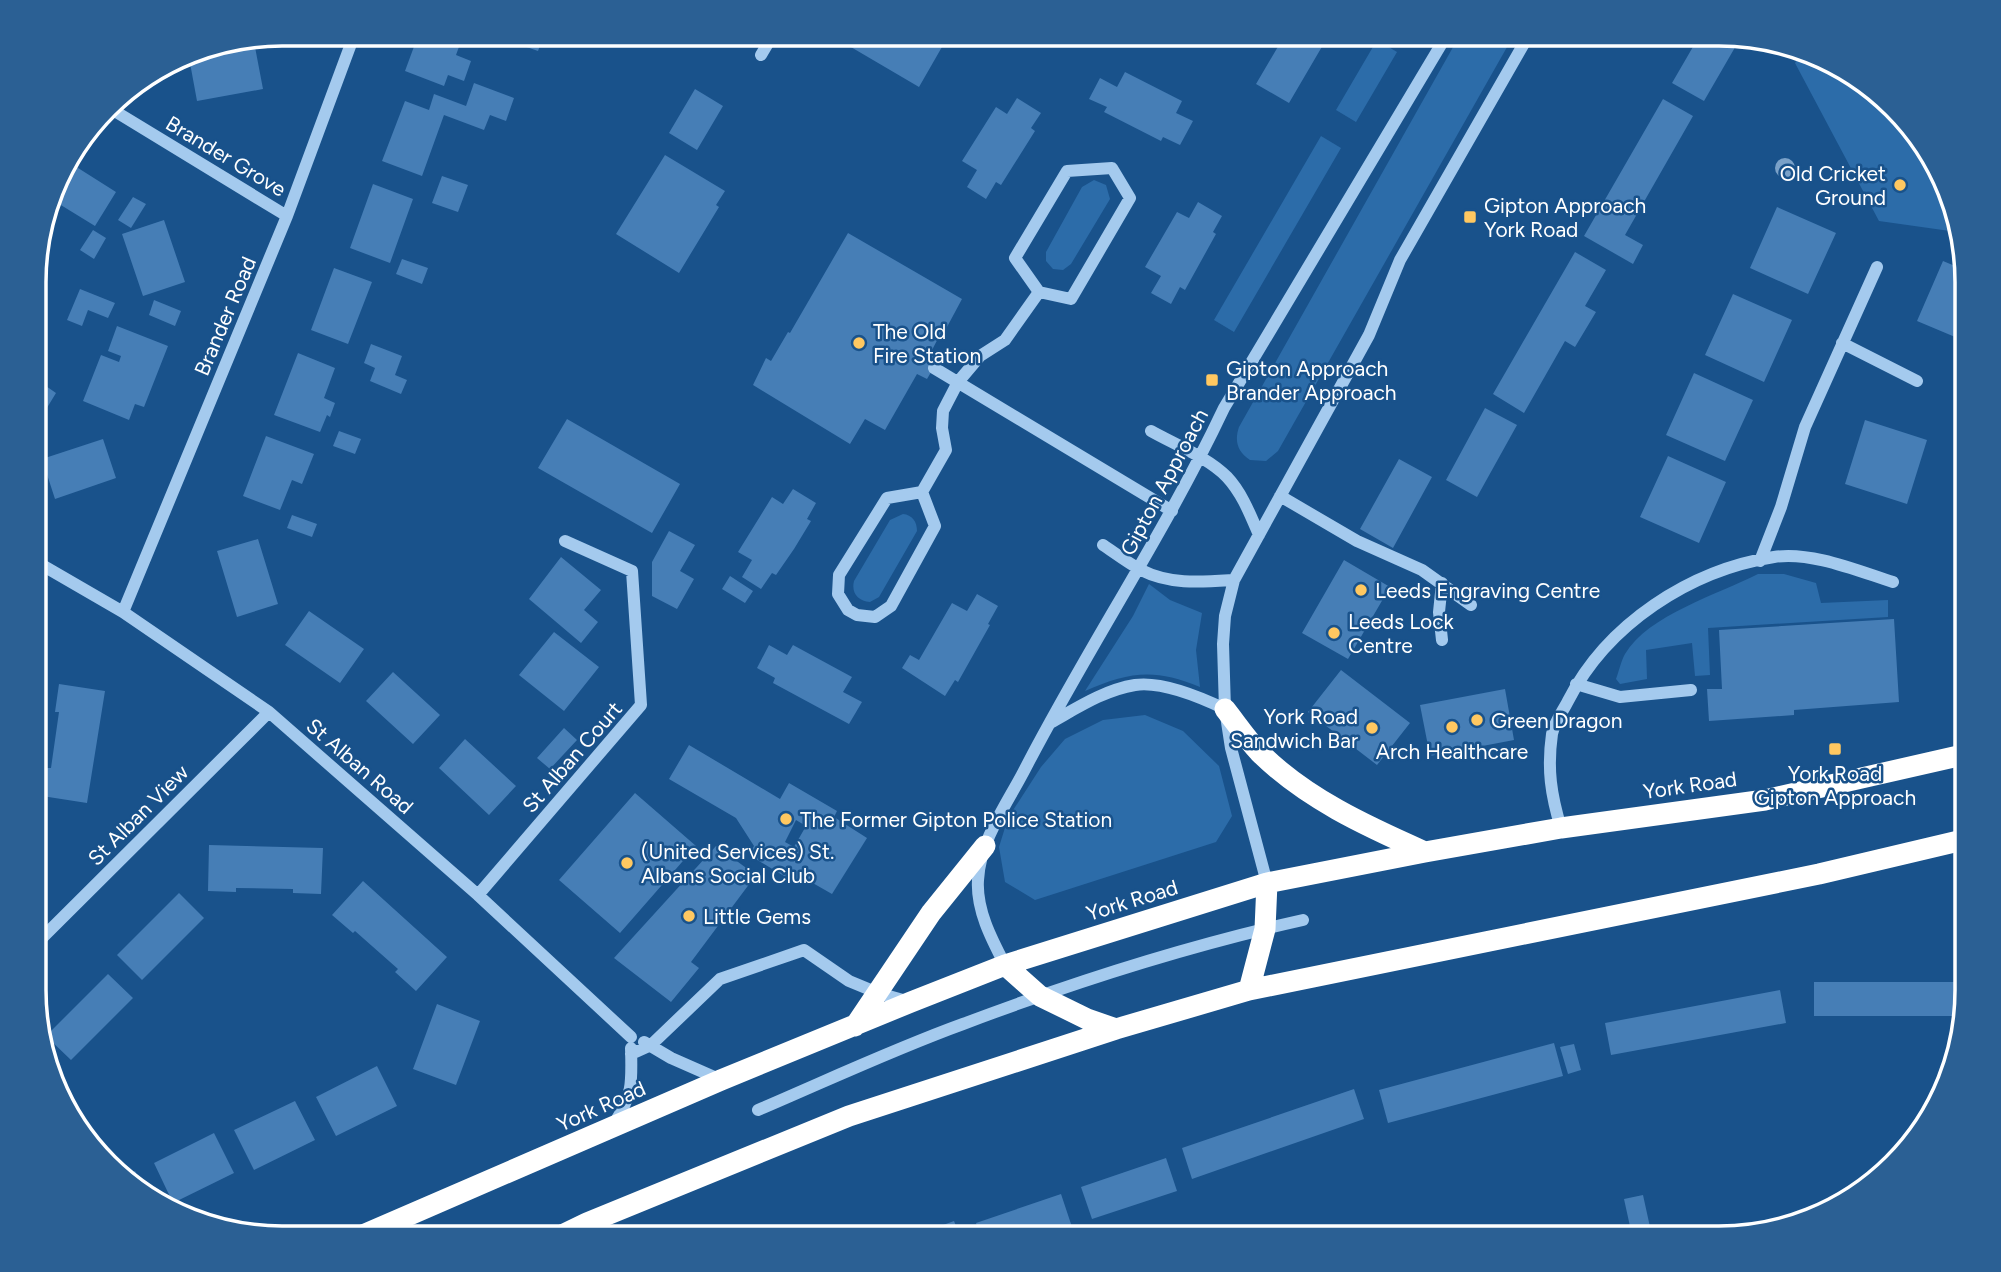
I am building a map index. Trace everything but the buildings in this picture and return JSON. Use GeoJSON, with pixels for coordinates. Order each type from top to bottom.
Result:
{"type":"FeatureCollection","features":[{"type":"Feature","properties":{"kind":"highway"},"geometry":{"type":"LineString","coordinates":[[1225,709],[1259,751],[1306,791],[1367,827],[1425,852]]}},
{"type":"Feature","properties":{"kind":"highway","name":"York Road"},"geometry":{"type":"LineString","coordinates":[[385,1226],[721,1080],[1005,965],[1267,883],[1561,828],[1765,800],[1955,757]]}},
{"type":"Feature","properties":{"kind":"highway"},"geometry":{"type":"LineString","coordinates":[[581,1226],[849,1116],[1115,1028],[1249,990],[1819,874],[1955,842]]}},
{"type":"Feature","properties":{"kind":"highway"},"geometry":{"type":"LineString","coordinates":[[855,1026],[931,913],[985,846]]}},
{"type":"Feature","properties":{"kind":"highway"},"geometry":{"type":"LineString","coordinates":[[1249,990],[1265,929],[1267,883]]}},
{"type":"Feature","properties":{"kind":"highway"},"geometry":{"type":"LineString","coordinates":[[1005,965],[1040,996],[1087,1019],[1115,1028]]}},
{"type":"Feature","properties":{"kind":"street","name":"Brander Road"},"geometry":{"type":"LineString","coordinates":[[123,611],[288,216],[350,46]]}},
{"type":"Feature","properties":{"kind":"street"},"geometry":{"type":"LineString","coordinates":[[761,55],[766,46]]}},
{"type":"Feature","properties":{"kind":"street","name":"Gipton Approach"},"geometry":{"type":"LineString","coordinates":[[1005,965],[993,942],[978,898],[978,879],[985,846],[1049,723],[1172,511],[1224,408],[1440,46]]}},
{"type":"Feature","properties":{"kind":"street"},"geometry":{"type":"LineString","coordinates":[[1267,883],[1233,759],[1225,709],[1224,625],[1234,580],[1369,335],[1400,260],[1523,46]]}},
{"type":"Feature","properties":{"kind":"street","name":"Brander Grove"},"geometry":{"type":"LineString","coordinates":[[117,113],[288,216]]}},
{"type":"Feature","properties":{"kind":"street"},"geometry":{"type":"LineString","coordinates":[[1112,168],[1130,198],[1071,299],[1039,292],[1016,258],[1068,171],[1112,168]]}},
{"type":"Feature","properties":{"kind":"street"},"geometry":{"type":"LineString","coordinates":[[1760,561],[1781,507],[1805,427],[1877,267]]}},
{"type":"Feature","properties":{"kind":"street"},"geometry":{"type":"LineString","coordinates":[[922,492],[946,450],[942,428],[943,411],[958,382],[979,356],[1005,340],[1039,292]]}},
{"type":"Feature","properties":{"kind":"street"},"geometry":{"type":"LineString","coordinates":[[1842,343],[1917,381]]}},
{"type":"Feature","properties":{"kind":"street"},"geometry":{"type":"LineString","coordinates":[[934,368],[1172,511]]}},
{"type":"Feature","properties":{"kind":"street"},"geometry":{"type":"LineString","coordinates":[[1151,430],[1226,476],[1248,508],[1259,535]]}},
{"type":"Feature","properties":{"kind":"street"},"geometry":{"type":"LineString","coordinates":[[922,492],[935,526],[891,606],[875,617],[857,615],[848,610],[838,594],[839,575],[887,498],[922,492]]}},
{"type":"Feature","properties":{"kind":"street"},"geometry":{"type":"LineString","coordinates":[[1280,496],[1357,541],[1422,570],[1471,605]]}},
{"type":"Feature","properties":{"kind":"street","name":"St Alban Court"},"geometry":{"type":"LineString","coordinates":[[478,895],[642,705],[632,571],[565,541]]}},
{"type":"Feature","properties":{"kind":"street"},"geometry":{"type":"LineString","coordinates":[[1103,545],[1140,569],[1167,580],[1234,580]]}},
{"type":"Feature","properties":{"kind":"street"},"geometry":{"type":"LineString","coordinates":[[1561,828],[1550,786],[1552,732],[1576,684],[1592,662],[1626,627],[1670,594],[1723,569],[1776,556],[1817,559],[1893,582]]}},
{"type":"Feature","properties":{"kind":"street","name":"St Alban Road"},"geometry":{"type":"LineString","coordinates":[[46,567],[123,611],[269,712],[478,895],[631,1037],[721,1080]]}},
{"type":"Feature","properties":{"kind":"street"},"geometry":{"type":"LineString","coordinates":[[1442,583],[1439,612],[1442,640]]}},
{"type":"Feature","properties":{"kind":"street"},"geometry":{"type":"LineString","coordinates":[[1049,723],[1108,692],[1138,684],[1172,689],[1225,709]]}},
{"type":"Feature","properties":{"kind":"street"},"geometry":{"type":"LineString","coordinates":[[1576,684],[1620,697],[1691,690]]}},
{"type":"Feature","properties":{"kind":"street","name":"St Alban View"},"geometry":{"type":"LineString","coordinates":[[46,934],[269,712]]}},
{"type":"Feature","properties":{"kind":"street"},"geometry":{"type":"LineString","coordinates":[[758,1110],[962,1024],[1040,996],[1189,948],[1303,920]]}},
{"type":"Feature","properties":{"kind":"street"},"geometry":{"type":"LineString","coordinates":[[631,1054],[651,1045],[720,979],[804,950],[849,981],[911,1002]]}},
{"type":"Feature","properties":{"kind":"street"},"geometry":{"type":"LineString","coordinates":[[610,1130],[626,1104],[632,1087],[631,1037]]}},
{"type":"Feature","properties":{"kind":"shaded area"},"geometry":{"type":"Polygon","coordinates":[[[1373,46],[1387,46],[1397,52],[1356,122],[1336,110],[1373,46]]]}},
{"type":"Feature","properties":{"kind":"shaded area"},"geometry":{"type":"Polygon","coordinates":[[[1454,46],[1508,46],[1278,451],[1266,461],[1250,460],[1238,446],[1239,427],[1454,46]]]}},
{"type":"Feature","properties":{"kind":"shaded area"},"geometry":{"type":"Polygon","coordinates":[[[1797,59],[1810,63],[1851,85],[1897,126],[1916,150],[1931,177],[1950,231],[1879,221],[1795,63],[1797,59]]]}},
{"type":"Feature","properties":{"kind":"shaded area"},"geometry":{"type":"Polygon","coordinates":[[[1321,136],[1341,148],[1234,332],[1214,320],[1321,136]]]}},
{"type":"Feature","properties":{"kind":"shaded area"},"geometry":{"type":"Polygon","coordinates":[[[1094,180],[1106,185],[1110,199],[1071,264],[1063,270],[1053,269],[1046,261],[1046,252],[1082,187],[1094,180]]]}},
{"type":"Feature","properties":{"kind":"shaded area"},"geometry":{"type":"Polygon","coordinates":[[[903,514],[913,519],[917,531],[879,597],[870,602],[862,600],[856,596],[854,581],[890,520],[903,514]]]}},
{"type":"Feature","properties":{"kind":"shaded area"},"geometry":{"type":"Polygon","coordinates":[[[1758,574],[1784,574],[1816,583],[1821,603],[1888,600],[1888,617],[1708,628],[1710,675],[1695,676],[1692,643],[1646,650],[1647,679],[1620,684],[1616,679],[1625,654],[1650,628],[1686,607],[1758,574]]]}},
{"type":"Feature","properties":{"kind":"shaded area"},"geometry":{"type":"Polygon","coordinates":[[[1149,584],[1170,600],[1202,613],[1196,650],[1200,687],[1169,677],[1142,675],[1129,676],[1085,691],[1133,616],[1149,584]]]}},
{"type":"Feature","properties":{"kind":"shaded area"},"geometry":{"type":"Polygon","coordinates":[[[1145,715],[1183,731],[1219,766],[1232,816],[1216,842],[1035,900],[1005,882],[999,847],[1008,818],[1041,767],[1065,739],[1103,720],[1145,715]]]}},
{"type":"Feature","properties":{"kind":"place","name":"Old Cricket Ground"},"geometry":{"type":"Point","coordinates":[1900,185]}},
{"type":"Feature","properties":{"kind":"place","name":"Gipton Approach York Road"},"geometry":{"type":"Point","coordinates":[1470,217]}},
{"type":"Feature","properties":{"kind":"place","name":"The Old Fire Station"},"geometry":{"type":"Point","coordinates":[859,343]}},
{"type":"Feature","properties":{"kind":"place","name":"Gipton Approach Brander Approach"},"geometry":{"type":"Point","coordinates":[1212,380]}},
{"type":"Feature","properties":{"kind":"place","name":"Leeds Engraving Centre"},"geometry":{"type":"Point","coordinates":[1361,590]}},
{"type":"Feature","properties":{"kind":"place","name":"Leeds Lock Centre"},"geometry":{"type":"Point","coordinates":[1334,633]}},
{"type":"Feature","properties":{"kind":"place","name":"Green Dragon"},"geometry":{"type":"Point","coordinates":[1477,720]}},
{"type":"Feature","properties":{"kind":"place","name":"Arch Healthcare"},"geometry":{"type":"Point","coordinates":[1452,727]}},
{"type":"Feature","properties":{"kind":"place","name":"York Road Sandwich Bar"},"geometry":{"type":"Point","coordinates":[1372,728]}},
{"type":"Feature","properties":{"kind":"place","name":"York Road Gipton Approach"},"geometry":{"type":"Point","coordinates":[1835,749]}},
{"type":"Feature","properties":{"kind":"place","name":"The Former Gipton Police Station"},"geometry":{"type":"Point","coordinates":[786,819]}},
{"type":"Feature","properties":{"kind":"place","name":"(United Services) St. Albans Social Club"},"geometry":{"type":"Point","coordinates":[627,863]}},
{"type":"Feature","properties":{"kind":"place","name":"Little Gems"},"geometry":{"type":"Point","coordinates":[689,916]}}]}
